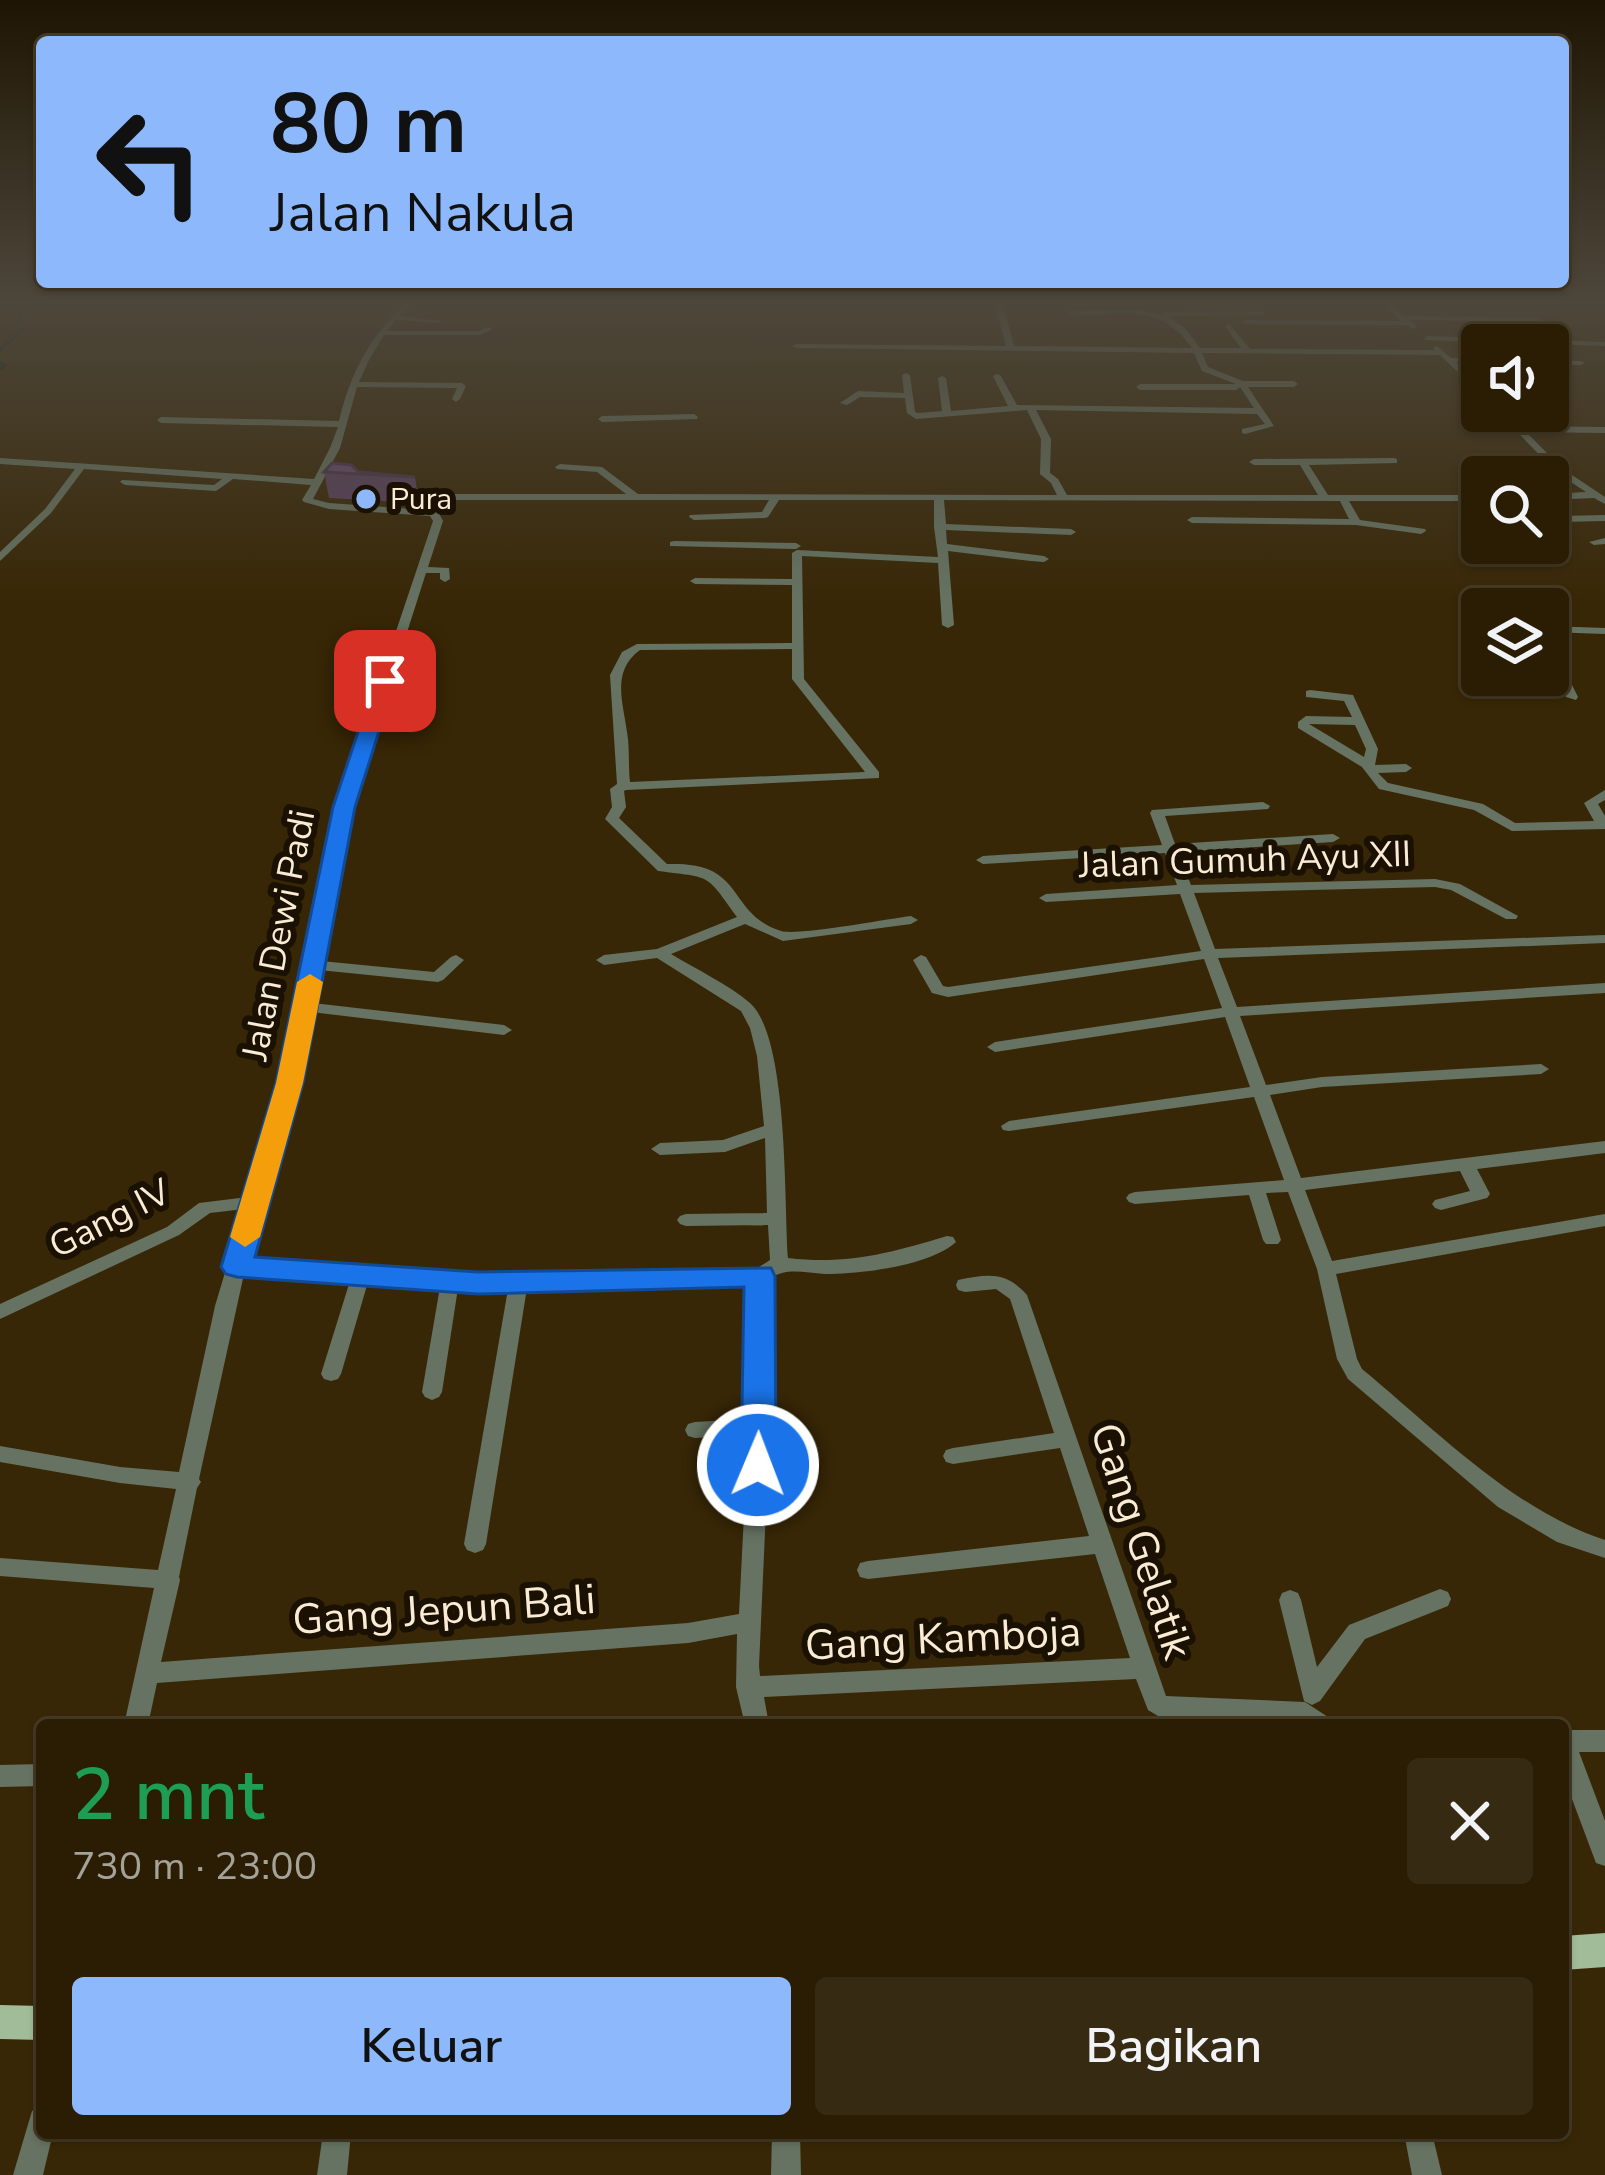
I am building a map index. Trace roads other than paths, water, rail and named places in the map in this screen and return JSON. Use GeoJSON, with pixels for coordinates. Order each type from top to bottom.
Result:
{"type":"FeatureCollection","features":[{"type":"Feature","properties":{"kind":"main road"},"geometry":{"type":"LineString","coordinates":[[1569,1952],[1603,1955]]}},
{"type":"Feature","properties":{"kind":"main road"},"geometry":{"type":"LineString","coordinates":[[0,2023],[36,2023]]}},
{"type":"Feature","properties":{"kind":"street"},"geometry":{"type":"LineString","coordinates":[[347,402],[338,439],[308,502],[435,513],[428,496]]}},
{"type":"Feature","properties":{"kind":"street"},"geometry":{"type":"LineString","coordinates":[[910,402],[914,416],[1013,407],[1259,410]]}},
{"type":"Feature","properties":{"kind":"street"},"geometry":{"type":"LineString","coordinates":[[945,402],[947,415]]}},
{"type":"Feature","properties":{"kind":"street"},"geometry":{"type":"LineString","coordinates":[[1010,402],[1013,407]]}},
{"type":"Feature","properties":{"kind":"street"},"geometry":{"type":"LineString","coordinates":[[1245,431],[1269,426],[1253,402]]}},
{"type":"Feature","properties":{"kind":"street"},"geometry":{"type":"LineString","coordinates":[[1030,407],[1046,439],[1045,474],[1068,495]]}},
{"type":"Feature","properties":{"kind":"street"},"geometry":{"type":"LineString","coordinates":[[602,419],[694,417]]}},
{"type":"Feature","properties":{"kind":"street"},"geometry":{"type":"LineString","coordinates":[[161,420],[341,424]]}},
{"type":"Feature","properties":{"kind":"street"},"geometry":{"type":"LineString","coordinates":[[1219,420],[1267,421]]}},
{"type":"Feature","properties":{"kind":"street"},"geometry":{"type":"LineString","coordinates":[[1569,430],[1605,430]]}},
{"type":"Feature","properties":{"kind":"street"},"geometry":{"type":"LineString","coordinates":[[1521,432],[1560,471],[1601,497]]}},
{"type":"Feature","properties":{"kind":"street"},"geometry":{"type":"LineString","coordinates":[[0,461],[314,482]]}},
{"type":"Feature","properties":{"kind":"street"},"geometry":{"type":"LineString","coordinates":[[1254,462],[1394,461]]}},
{"type":"Feature","properties":{"kind":"street"},"geometry":{"type":"LineString","coordinates":[[1303,462],[1325,498]]}},
{"type":"Feature","properties":{"kind":"street"},"geometry":{"type":"LineString","coordinates":[[0,558],[47,511],[81,467]]}},
{"type":"Feature","properties":{"kind":"street"},"geometry":{"type":"LineString","coordinates":[[560,467],[599,469],[632,497]]}},
{"type":"Feature","properties":{"kind":"street"},"geometry":{"type":"LineString","coordinates":[[125,482],[216,488],[230,477]]}},
{"type":"Feature","properties":{"kind":"street"},"geometry":{"type":"LineString","coordinates":[[415,494],[1461,497]]}},
{"type":"Feature","properties":{"kind":"street"},"geometry":{"type":"LineString","coordinates":[[694,517],[764,515],[776,497]]}},
{"type":"Feature","properties":{"kind":"street"},"geometry":{"type":"LineString","coordinates":[[939,497],[949,625]]}},
{"type":"Feature","properties":{"kind":"street"},"geometry":{"type":"LineString","coordinates":[[1569,497],[1601,497]]}},
{"type":"Feature","properties":{"kind":"street"},"geometry":{"type":"LineString","coordinates":[[1343,498],[1356,522]]}},
{"type":"Feature","properties":{"kind":"street","name":"Jalan Dewi Padi"},"geometry":{"type":"LineString","coordinates":[[137,1719],[237,1267],[289,1083],[349,789],[438,521],[435,513]]}},
{"type":"Feature","properties":{"kind":"street"},"geometry":{"type":"LineString","coordinates":[[1569,519],[1605,518]]}},
{"type":"Feature","properties":{"kind":"street"},"geometry":{"type":"LineString","coordinates":[[1192,520],[1356,522],[1421,531]]}},
{"type":"Feature","properties":{"kind":"street"},"geometry":{"type":"LineString","coordinates":[[939,527],[1071,532]]}},
{"type":"Feature","properties":{"kind":"street"},"geometry":{"type":"LineString","coordinates":[[800,528],[796,550],[798,679],[875,774],[624,786],[617,789],[619,807],[612,819],[663,868],[693,866],[715,878],[746,919],[783,937],[911,920]]}},
{"type":"Feature","properties":{"kind":"street"},"geometry":{"type":"LineString","coordinates":[[674,544],[942,554],[1000,550],[1009,557],[1044,559]]}},
{"type":"Feature","properties":{"kind":"street"},"geometry":{"type":"LineString","coordinates":[[422,570],[446,570],[445,579]]}},
{"type":"Feature","properties":{"kind":"street"},"geometry":{"type":"LineString","coordinates":[[695,581],[799,582]]}},
{"type":"Feature","properties":{"kind":"street"},"geometry":{"type":"LineString","coordinates":[[1569,630],[1605,631]]}},
{"type":"Feature","properties":{"kind":"street"},"geometry":{"type":"LineString","coordinates":[[624,786],[613,694],[617,670],[629,650],[642,646],[798,646]]}},
{"type":"Feature","properties":{"kind":"street"},"geometry":{"type":"LineString","coordinates":[[1569,692],[1572,698]]}},
{"type":"Feature","properties":{"kind":"street"},"geometry":{"type":"LineString","coordinates":[[1310,694],[1346,696],[1372,749],[1367,766]]}},
{"type":"Feature","properties":{"kind":"street"},"geometry":{"type":"LineString","coordinates":[[1360,721],[1306,720],[1302,724],[1367,766],[1395,791],[1464,803],[1509,826],[1603,825],[1591,802],[1605,794]]}},
{"type":"Feature","properties":{"kind":"street"},"geometry":{"type":"LineString","coordinates":[[1367,766],[1406,769]]}},
{"type":"Feature","properties":{"kind":"street"},"geometry":{"type":"LineString","coordinates":[[1492,800],[1524,828]]}},
{"type":"Feature","properties":{"kind":"street"},"geometry":{"type":"LineString","coordinates":[[1263,806],[1157,811],[1326,1269],[1347,1359],[1367,1388],[1506,1501],[1565,1536],[1605,1549]]}},
{"type":"Feature","properties":{"kind":"street"},"geometry":{"type":"LineString","coordinates":[[983,860],[1334,838]]}},
{"type":"Feature","properties":{"kind":"street","name":"Jalan Gumuh Ayu XII"},"geometry":{"type":"LineString","coordinates":[[1046,898],[1185,889],[1436,883],[1455,887],[1510,916]]}},
{"type":"Feature","properties":{"kind":"street"},"geometry":{"type":"LineString","coordinates":[[604,960],[666,950],[746,919]]}},
{"type":"Feature","properties":{"kind":"street"},"geometry":{"type":"LineString","coordinates":[[921,960],[937,990],[948,992],[1209,954],[1605,939]]}},
{"type":"Feature","properties":{"kind":"street"},"geometry":{"type":"LineString","coordinates":[[666,950],[753,1014],[770,1100],[777,1219],[769,1269],[747,1622],[748,1688],[756,1719]]}},
{"type":"Feature","properties":{"kind":"street"},"geometry":{"type":"LineString","coordinates":[[315,965],[438,976],[456,960]]}},
{"type":"Feature","properties":{"kind":"street"},"geometry":{"type":"LineString","coordinates":[[995,1047],[1229,1012],[1605,988]]}},
{"type":"Feature","properties":{"kind":"street"},"geometry":{"type":"LineString","coordinates":[[304,1007],[504,1030]]}},
{"type":"Feature","properties":{"kind":"street"},"geometry":{"type":"LineString","coordinates":[[1009,1126],[1322,1082],[1541,1070]]}},
{"type":"Feature","properties":{"kind":"street"},"geometry":{"type":"LineString","coordinates":[[660,1149],[725,1146],[771,1130]]}},
{"type":"Feature","properties":{"kind":"street"},"geometry":{"type":"LineString","coordinates":[[1135,1198],[1296,1185],[1605,1147]]}},
{"type":"Feature","properties":{"kind":"street"},"geometry":{"type":"LineString","coordinates":[[1441,1204],[1481,1194],[1466,1165]]}},
{"type":"Feature","properties":{"kind":"street"},"geometry":{"type":"LineString","coordinates":[[1256,1188],[1272,1240]]}},
{"type":"Feature","properties":{"kind":"street","name":"Gang IV"},"geometry":{"type":"LineString","coordinates":[[0,1312],[173,1231],[205,1207],[256,1194]]}},
{"type":"Feature","properties":{"kind":"street"},"geometry":{"type":"LineString","coordinates":[[686,1220],[777,1219]]}},
{"type":"Feature","properties":{"kind":"street"},"geometry":{"type":"LineString","coordinates":[[1326,1269],[1605,1220]]}},
{"type":"Feature","properties":{"kind":"street"},"geometry":{"type":"LineString","coordinates":[[237,1267],[518,1283],[870,1266],[947,1243]]}},
{"type":"Feature","properties":{"kind":"street"},"geometry":{"type":"LineString","coordinates":[[331,1374],[361,1276]]}},
{"type":"Feature","properties":{"kind":"street"},"geometry":{"type":"LineString","coordinates":[[432,1392],[450,1282]]}},
{"type":"Feature","properties":{"kind":"street","name":"Gang Gelatik"},"geometry":{"type":"LineString","coordinates":[[964,1286],[1000,1282],[1018,1295],[1150,1694],[1162,1708],[1305,1714],[1313,1719]]}},
{"type":"Feature","properties":{"kind":"street"},"geometry":{"type":"LineString","coordinates":[[476,1544],[518,1283]]}},
{"type":"Feature","properties":{"kind":"street"},"geometry":{"type":"LineString","coordinates":[[694,1430],[758,1426]]}},
{"type":"Feature","properties":{"kind":"street"},"geometry":{"type":"LineString","coordinates":[[953,1456],[1066,1439]]}},
{"type":"Feature","properties":{"kind":"street"},"geometry":{"type":"LineString","coordinates":[[0,1454],[190,1482]]}},
{"type":"Feature","properties":{"kind":"street"},"geometry":{"type":"LineString","coordinates":[[868,1570],[1102,1544]]}},
{"type":"Feature","properties":{"kind":"street"},"geometry":{"type":"LineString","coordinates":[[0,1567],[169,1580]]}},
{"type":"Feature","properties":{"kind":"street"},"geometry":{"type":"LineString","coordinates":[[1312,1692],[1357,1632],[1441,1599]]}},
{"type":"Feature","properties":{"kind":"street"},"geometry":{"type":"LineString","coordinates":[[1290,1600],[1317,1719]]}},
{"type":"Feature","properties":{"kind":"street","name":"Gang Jepun Bali"},"geometry":{"type":"LineString","coordinates":[[146,1673],[688,1633],[747,1622]]}},
{"type":"Feature","properties":{"kind":"street","name":"Gang Kamboja"},"geometry":{"type":"LineString","coordinates":[[748,1688],[1142,1668]]}},
{"type":"Feature","properties":{"kind":"street"},"geometry":{"type":"LineString","coordinates":[[1569,1742],[1605,1741]]}},
{"type":"Feature","properties":{"kind":"street"},"geometry":{"type":"LineString","coordinates":[[1569,1758],[1605,1854]]}},
{"type":"Feature","properties":{"kind":"street"},"geometry":{"type":"LineString","coordinates":[[0,1776],[36,1775]]}},
{"type":"Feature","properties":{"kind":"street"},"geometry":{"type":"LineString","coordinates":[[28,2175],[37,2139]]}},
{"type":"Feature","properties":{"kind":"street"},"geometry":{"type":"LineString","coordinates":[[332,2175],[336,2139]]}},
{"type":"Feature","properties":{"kind":"street"},"geometry":{"type":"LineString","coordinates":[[786,2139],[786,2175]]}},
{"type":"Feature","properties":{"kind":"street"},"geometry":{"type":"LineString","coordinates":[[1419,2139],[1427,2175]]}},
{"type":"Feature","properties":{"kind":"place","name":"Pura"},"geometry":{"type":"Point","coordinates":[366,499]}}]}
